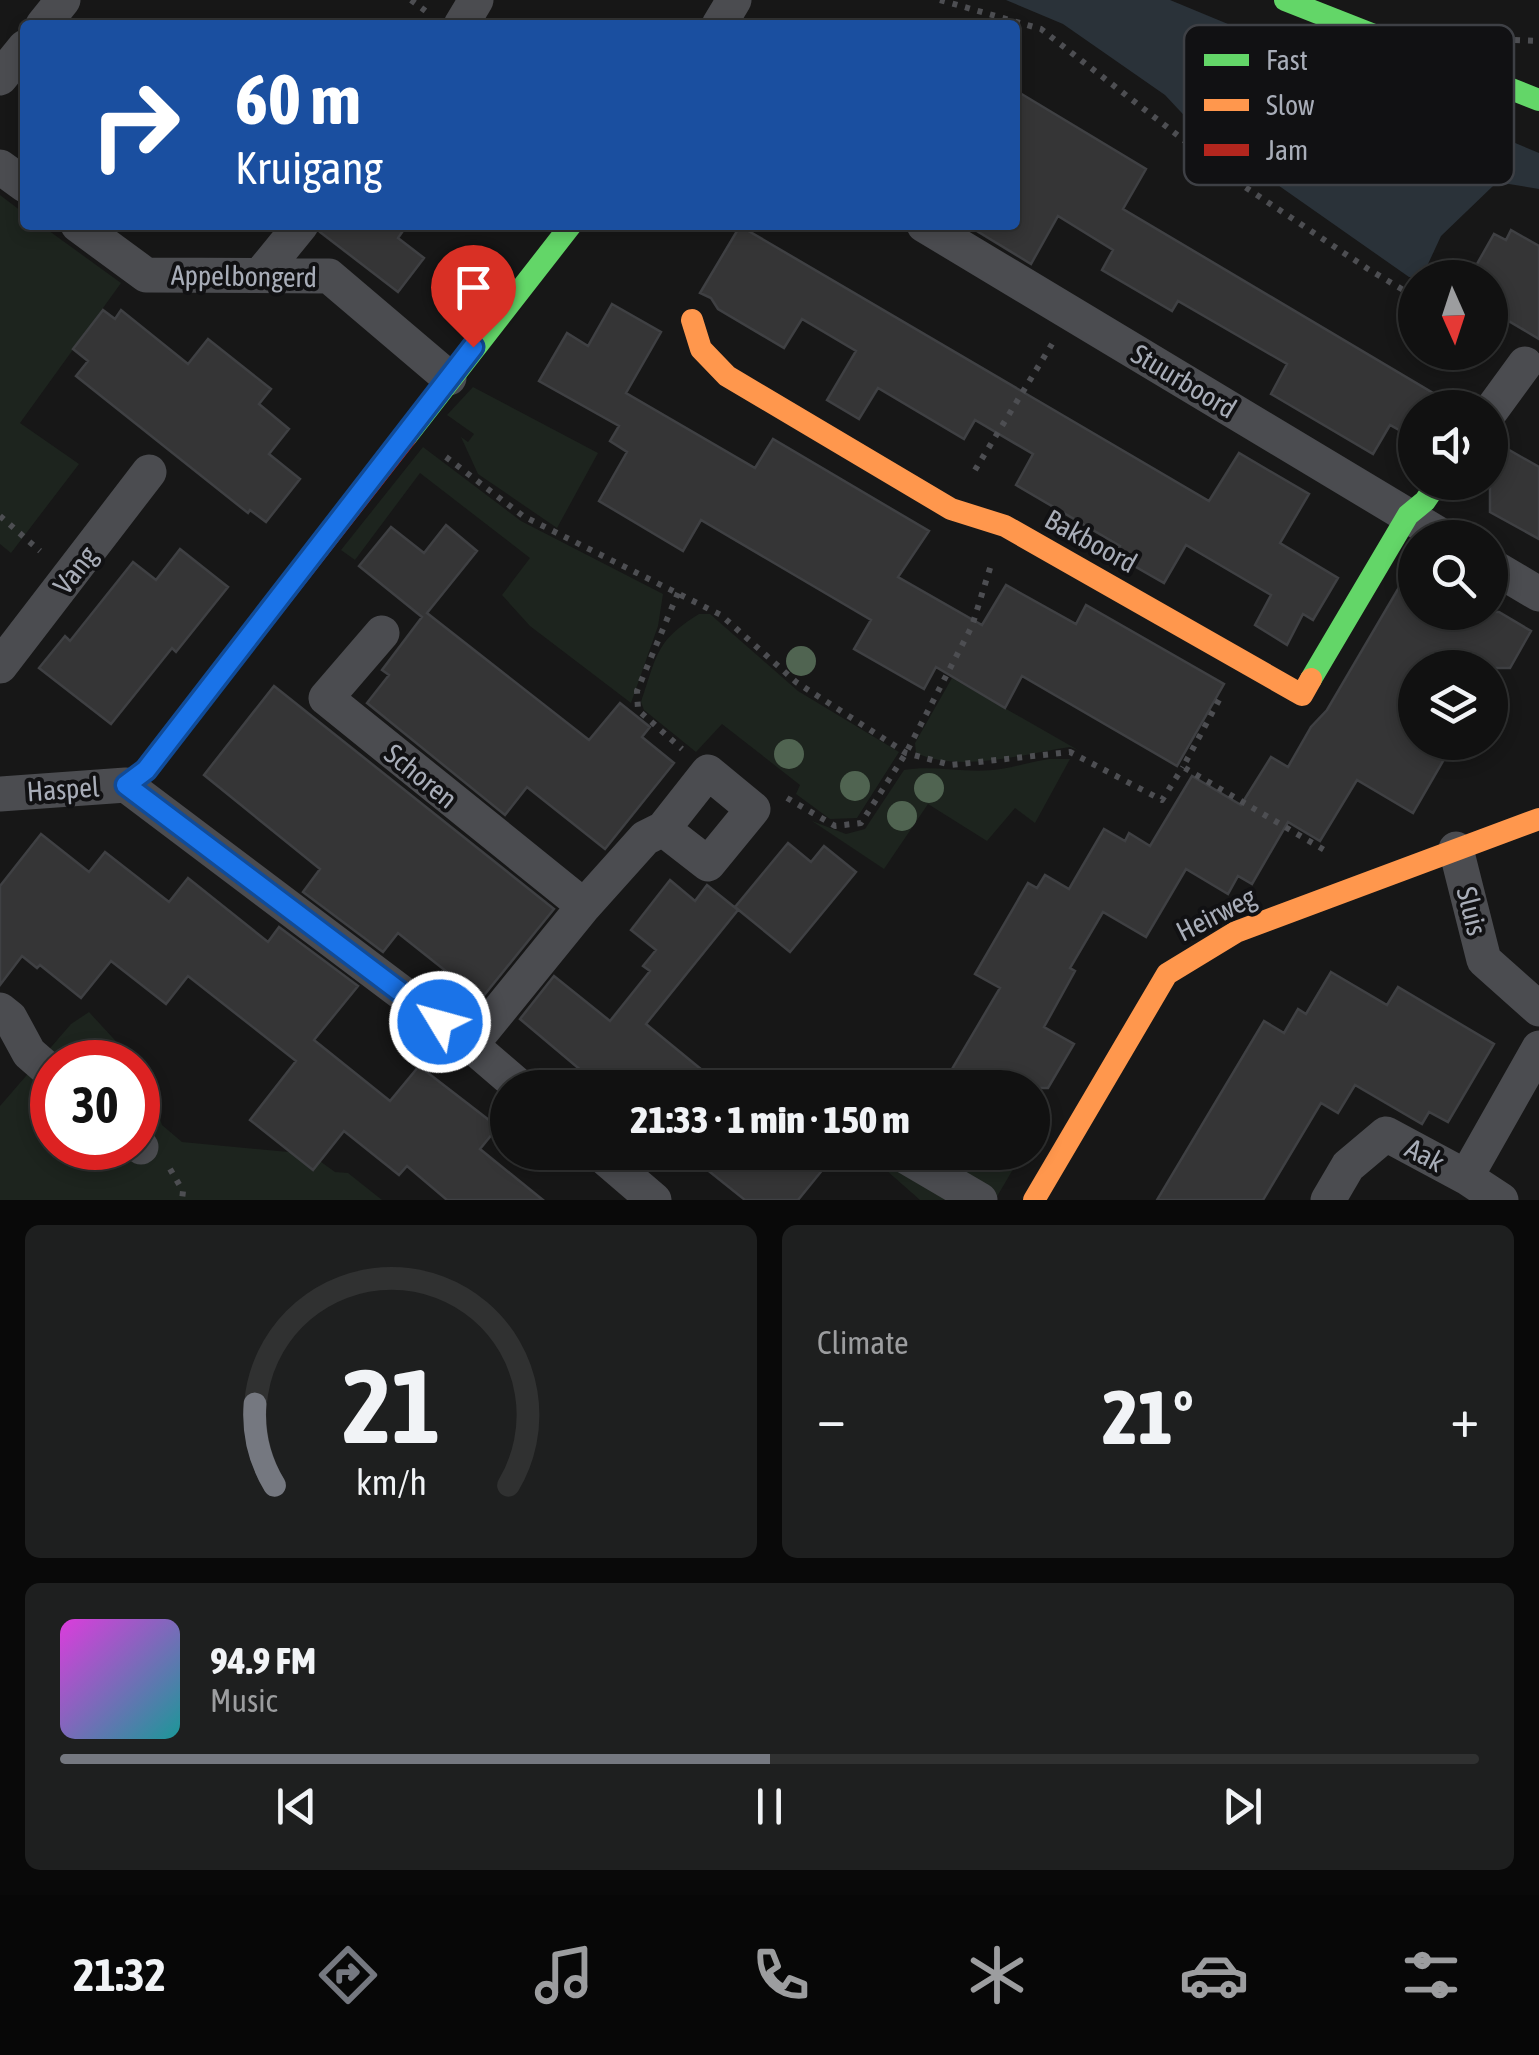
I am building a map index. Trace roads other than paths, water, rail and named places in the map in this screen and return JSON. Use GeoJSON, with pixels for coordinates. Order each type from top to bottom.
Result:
{"type":"FeatureCollection","features":[{"type":"Feature","properties":{"kind":"street"},"geometry":{"type":"LineString","coordinates":[[46,20],[63,0]]}},
{"type":"Feature","properties":{"kind":"street"},"geometry":{"type":"LineString","coordinates":[[1284,0],[1348,25]]}},
{"type":"Feature","properties":{"kind":"street"},"geometry":{"type":"LineString","coordinates":[[0,78],[20,53]]}},
{"type":"Feature","properties":{"kind":"street"},"geometry":{"type":"LineString","coordinates":[[1514,90],[1539,100]]}},
{"type":"Feature","properties":{"kind":"street"},"geometry":{"type":"LineString","coordinates":[[0,167],[20,182]]}},
{"type":"Feature","properties":{"kind":"street","name":"Appelbongerd"},"geometry":{"type":"LineString","coordinates":[[85,230],[146,275],[328,276],[449,378]]}},
{"type":"Feature","properties":{"kind":"street"},"geometry":{"type":"LineString","coordinates":[[262,274],[297,230]]}},
{"type":"Feature","properties":{"kind":"street"},"geometry":{"type":"LineString","coordinates":[[500,1070],[126,785],[146,770],[566,230]]}},
{"type":"Feature","properties":{"kind":"street","name":"Stuurboord"},"geometry":{"type":"LineString","coordinates":[[932,230],[1415,520]]}},
{"type":"Feature","properties":{"kind":"street","name":"Bakboord"},"geometry":{"type":"LineString","coordinates":[[692,320],[701,349],[727,376],[950,509],[1005,526],[1302,695],[1408,516]]}},
{"type":"Feature","properties":{"kind":"street"},"geometry":{"type":"LineString","coordinates":[[1506,390],[1525,364]]}},
{"type":"Feature","properties":{"kind":"street","name":"Vang"},"geometry":{"type":"LineString","coordinates":[[0,666],[150,472]]}},
{"type":"Feature","properties":{"kind":"street"},"geometry":{"type":"LineString","coordinates":[[1408,516],[1426,500]]}},
{"type":"Feature","properties":{"kind":"street"},"geometry":{"type":"LineString","coordinates":[[1508,575],[1539,594]]}},
{"type":"Feature","properties":{"kind":"street","name":"Schoren"},"geometry":{"type":"LineString","coordinates":[[382,633],[326,698],[584,906]]}},
{"type":"Feature","properties":{"kind":"street"},"geometry":{"type":"LineString","coordinates":[[471,1045],[584,906],[645,838],[663,829],[708,772],[753,809],[708,864],[663,829]]}},
{"type":"Feature","properties":{"kind":"street","name":"Haspel"},"geometry":{"type":"LineString","coordinates":[[0,794],[126,785]]}},
{"type":"Feature","properties":{"kind":"street","name":"Heirweg"},"geometry":{"type":"LineString","coordinates":[[1034,1200],[1166,974],[1236,932],[1539,820]]}},
{"type":"Feature","properties":{"kind":"street","name":"Sluis"},"geometry":{"type":"LineString","coordinates":[[1456,849],[1484,960],[1539,1009]]}},
{"type":"Feature","properties":{"kind":"street"},"geometry":{"type":"LineString","coordinates":[[0,1010],[10,1018],[30,1055]]}},
{"type":"Feature","properties":{"kind":"street","name":"Aak"},"geometry":{"type":"LineString","coordinates":[[1328,1200],[1348,1166],[1386,1134],[1466,1177],[1539,1048]]}},
{"type":"Feature","properties":{"kind":"street"},"geometry":{"type":"LineString","coordinates":[[619,1170],[654,1200]]}},
{"type":"Feature","properties":{"kind":"street"},"geometry":{"type":"LineString","coordinates":[[929,1170],[980,1200]]}},
{"type":"Feature","properties":{"kind":"street"},"geometry":{"type":"LineString","coordinates":[[1466,1177],[1501,1200]]}}]}
